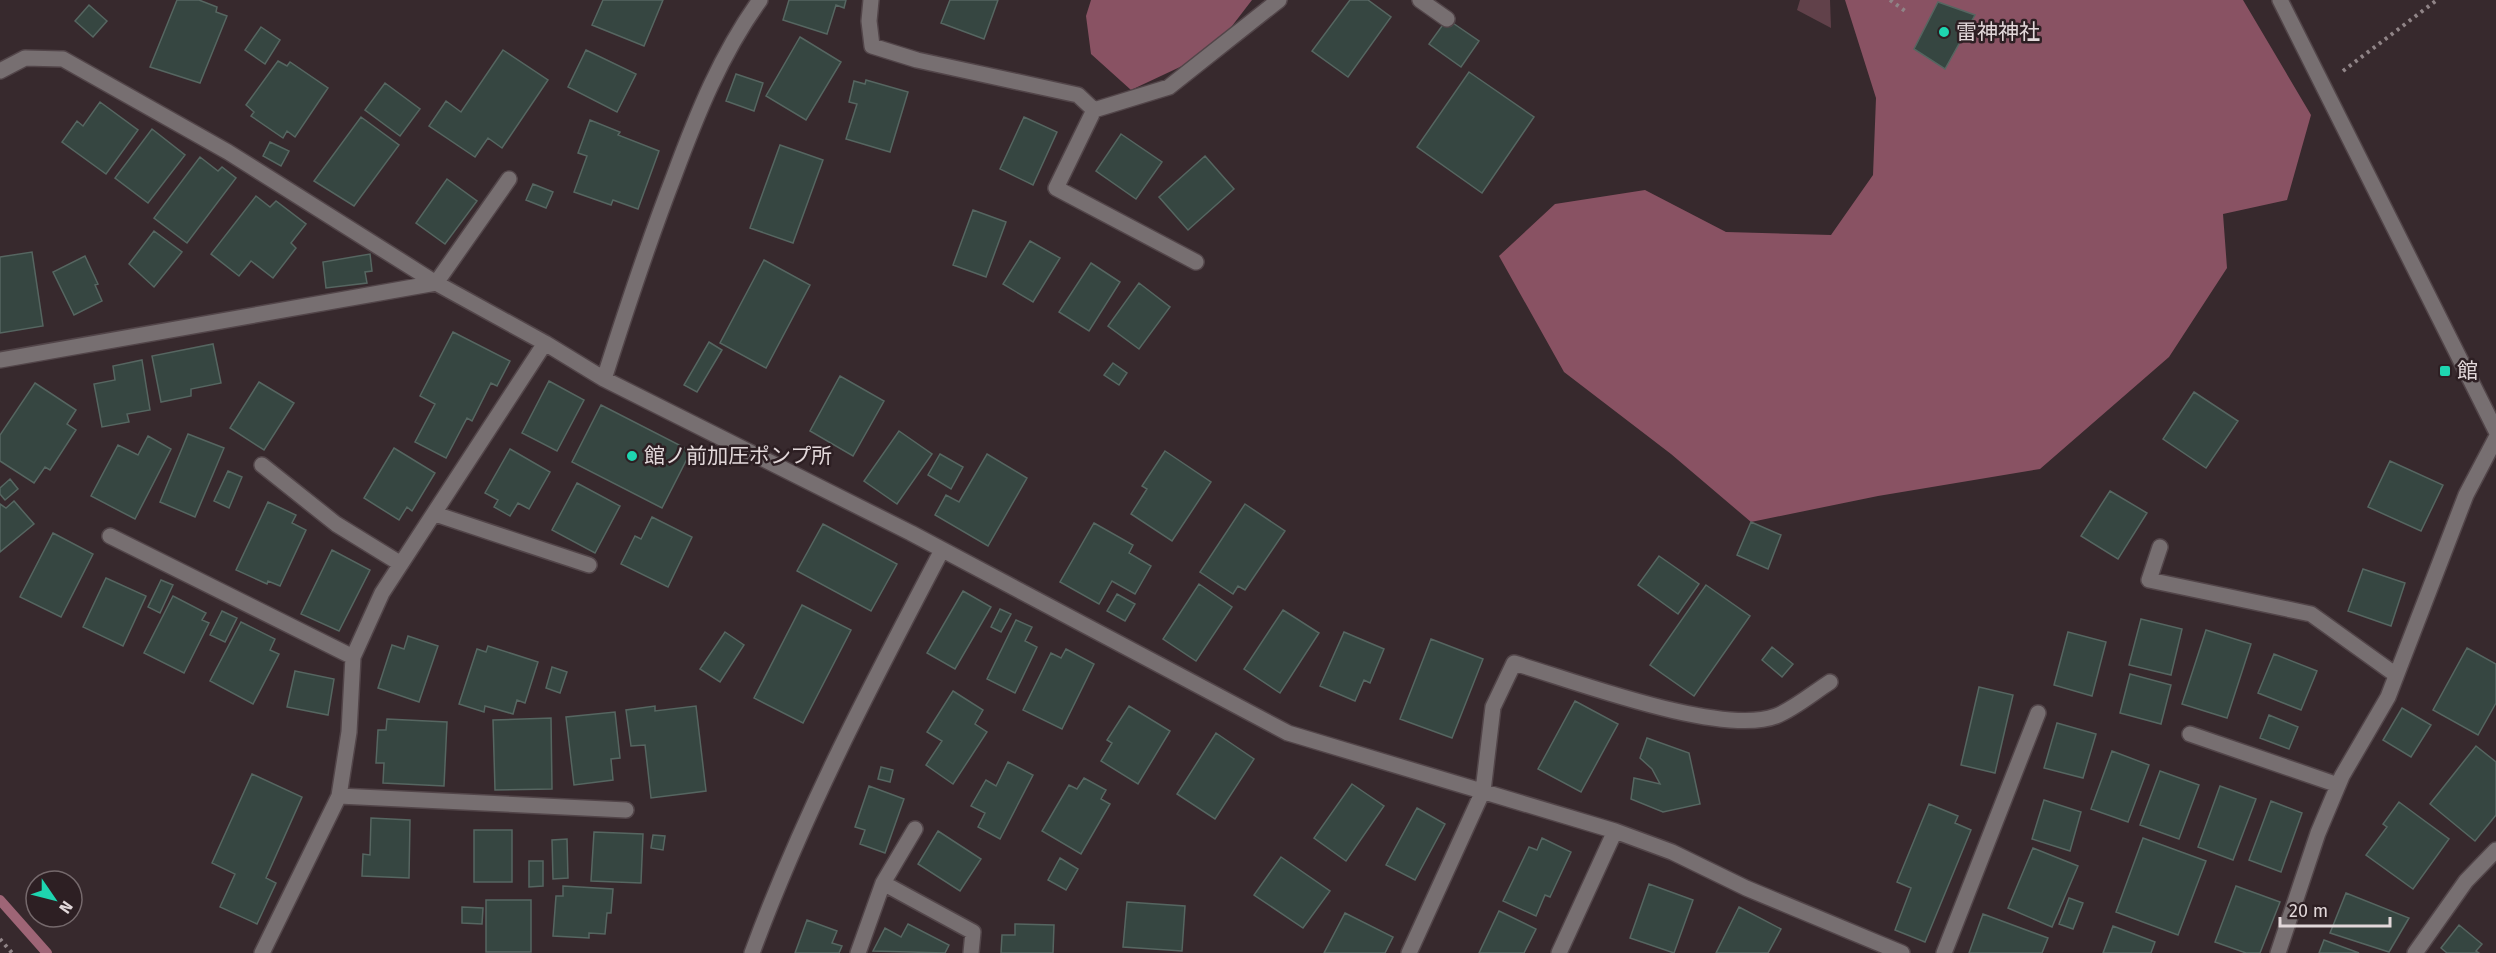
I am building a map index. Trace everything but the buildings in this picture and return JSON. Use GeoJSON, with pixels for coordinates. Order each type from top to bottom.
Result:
{"type":"FeatureCollection","features":[{"type":"Feature","properties":{"kind":"street"},"geometry":{"type":"LineString","coordinates":[[604,379],[642,258],[702,100],[741,26],[760,0]]}},
{"type":"Feature","properties":{"kind":"street"},"geometry":{"type":"LineString","coordinates":[[872,0],[869,21],[872,46],[917,60],[1078,95],[1094,110]]}},
{"type":"Feature","properties":{"kind":"street"},"geometry":{"type":"LineString","coordinates":[[1196,261],[1056,188],[1094,110],[1169,87],[1279,0]]}},
{"type":"Feature","properties":{"kind":"street"},"geometry":{"type":"LineString","coordinates":[[1420,0],[1447,19]]}},
{"type":"Feature","properties":{"kind":"street"},"geometry":{"type":"LineString","coordinates":[[2280,0],[2496,431]]}},
{"type":"Feature","properties":{"kind":"street"},"geometry":{"type":"LineString","coordinates":[[0,71],[25,58],[63,59],[228,152],[436,283],[545,343],[604,379],[942,550],[1288,733],[1615,831],[1672,852],[1746,888],[1902,953]]}},
{"type":"Feature","properties":{"kind":"street"},"geometry":{"type":"LineString","coordinates":[[0,360],[436,283],[509,178]]}},
{"type":"Feature","properties":{"kind":"street"},"geometry":{"type":"LineString","coordinates":[[262,953],[339,796],[350,732],[353,657],[382,593],[545,343]]}},
{"type":"Feature","properties":{"kind":"street"},"geometry":{"type":"LineString","coordinates":[[2278,953],[2318,833],[2338,785],[2388,698],[2466,495],[2496,438]]}},
{"type":"Feature","properties":{"kind":"street"},"geometry":{"type":"LineString","coordinates":[[262,465],[336,524],[401,564]]}},
{"type":"Feature","properties":{"kind":"street"},"geometry":{"type":"LineString","coordinates":[[435,514],[589,565]]}},
{"type":"Feature","properties":{"kind":"street"},"geometry":{"type":"LineString","coordinates":[[110,536],[353,657]]}},
{"type":"Feature","properties":{"kind":"street"},"geometry":{"type":"LineString","coordinates":[[2160,547],[2149,580],[2311,614],[2396,675]]}},
{"type":"Feature","properties":{"kind":"street"},"geometry":{"type":"LineString","coordinates":[[752,953],[775,890],[834,757],[942,550]]}},
{"type":"Feature","properties":{"kind":"street"},"geometry":{"type":"LineString","coordinates":[[1409,953],[1483,790],[1493,707],[1514,663],[1674,711],[1731,721],[1775,717],[1830,682]]}},
{"type":"Feature","properties":{"kind":"street"},"geometry":{"type":"LineString","coordinates":[[1944,953],[2038,713]]}},
{"type":"Feature","properties":{"kind":"street"},"geometry":{"type":"LineString","coordinates":[[2190,734],[2338,785]]}},
{"type":"Feature","properties":{"kind":"street"},"geometry":{"type":"LineString","coordinates":[[339,796],[626,810]]}},
{"type":"Feature","properties":{"kind":"street"},"geometry":{"type":"LineString","coordinates":[[858,953],[883,883],[915,829]]}},
{"type":"Feature","properties":{"kind":"street"},"geometry":{"type":"LineString","coordinates":[[1559,953],[1615,831]]}},
{"type":"Feature","properties":{"kind":"street"},"geometry":{"type":"LineString","coordinates":[[2415,953],[2466,881],[2496,850]]}},
{"type":"Feature","properties":{"kind":"street"},"geometry":{"type":"LineString","coordinates":[[883,883],[974,932],[971,953]]}},
{"type":"Feature","properties":{"kind":"path"},"geometry":{"type":"LineString","coordinates":[[1890,0],[1908,14]]}},
{"type":"Feature","properties":{"kind":"path"},"geometry":{"type":"LineString","coordinates":[[2324,86],[2437,0]]}},
{"type":"Feature","properties":{"kind":"path"},"geometry":{"type":"LineString","coordinates":[[0,939],[12,953]]}},
{"type":"Feature","properties":{"kind":"shaded area"},"geometry":{"type":"Polygon","coordinates":[[[1091,0],[1252,0],[1212,52],[1131,90],[1091,54],[1086,16],[1091,0]]]}},
{"type":"Feature","properties":{"kind":"shaded area"},"geometry":{"type":"Polygon","coordinates":[[[1800,0],[1830,0],[1831,28],[1797,10],[1800,0]]]}},
{"type":"Feature","properties":{"kind":"shaded area"},"geometry":{"type":"Polygon","coordinates":[[[1845,0],[2243,0],[2311,115],[2287,200],[2223,214],[2227,268],[2169,357],[2040,469],[1878,496],[1751,522],[1671,454],[1564,372],[1499,256],[1555,204],[1645,190],[1726,232],[1831,235],[1873,175],[1876,98],[1845,0]]]}},
{"type":"Feature","properties":{"kind":"waterway"},"geometry":{"type":"LineString","coordinates":[[0,900],[47,953]]}},
{"type":"Feature","properties":{"kind":"place","name":"雷神神社"},"geometry":{"type":"Point","coordinates":[1944,32]}},
{"type":"Feature","properties":{"kind":"place","name":"館"},"geometry":{"type":"Point","coordinates":[2445,371]}},
{"type":"Feature","properties":{"kind":"place","name":"館ノ前加圧ポンプ所"},"geometry":{"type":"Point","coordinates":[632,456]}}]}
